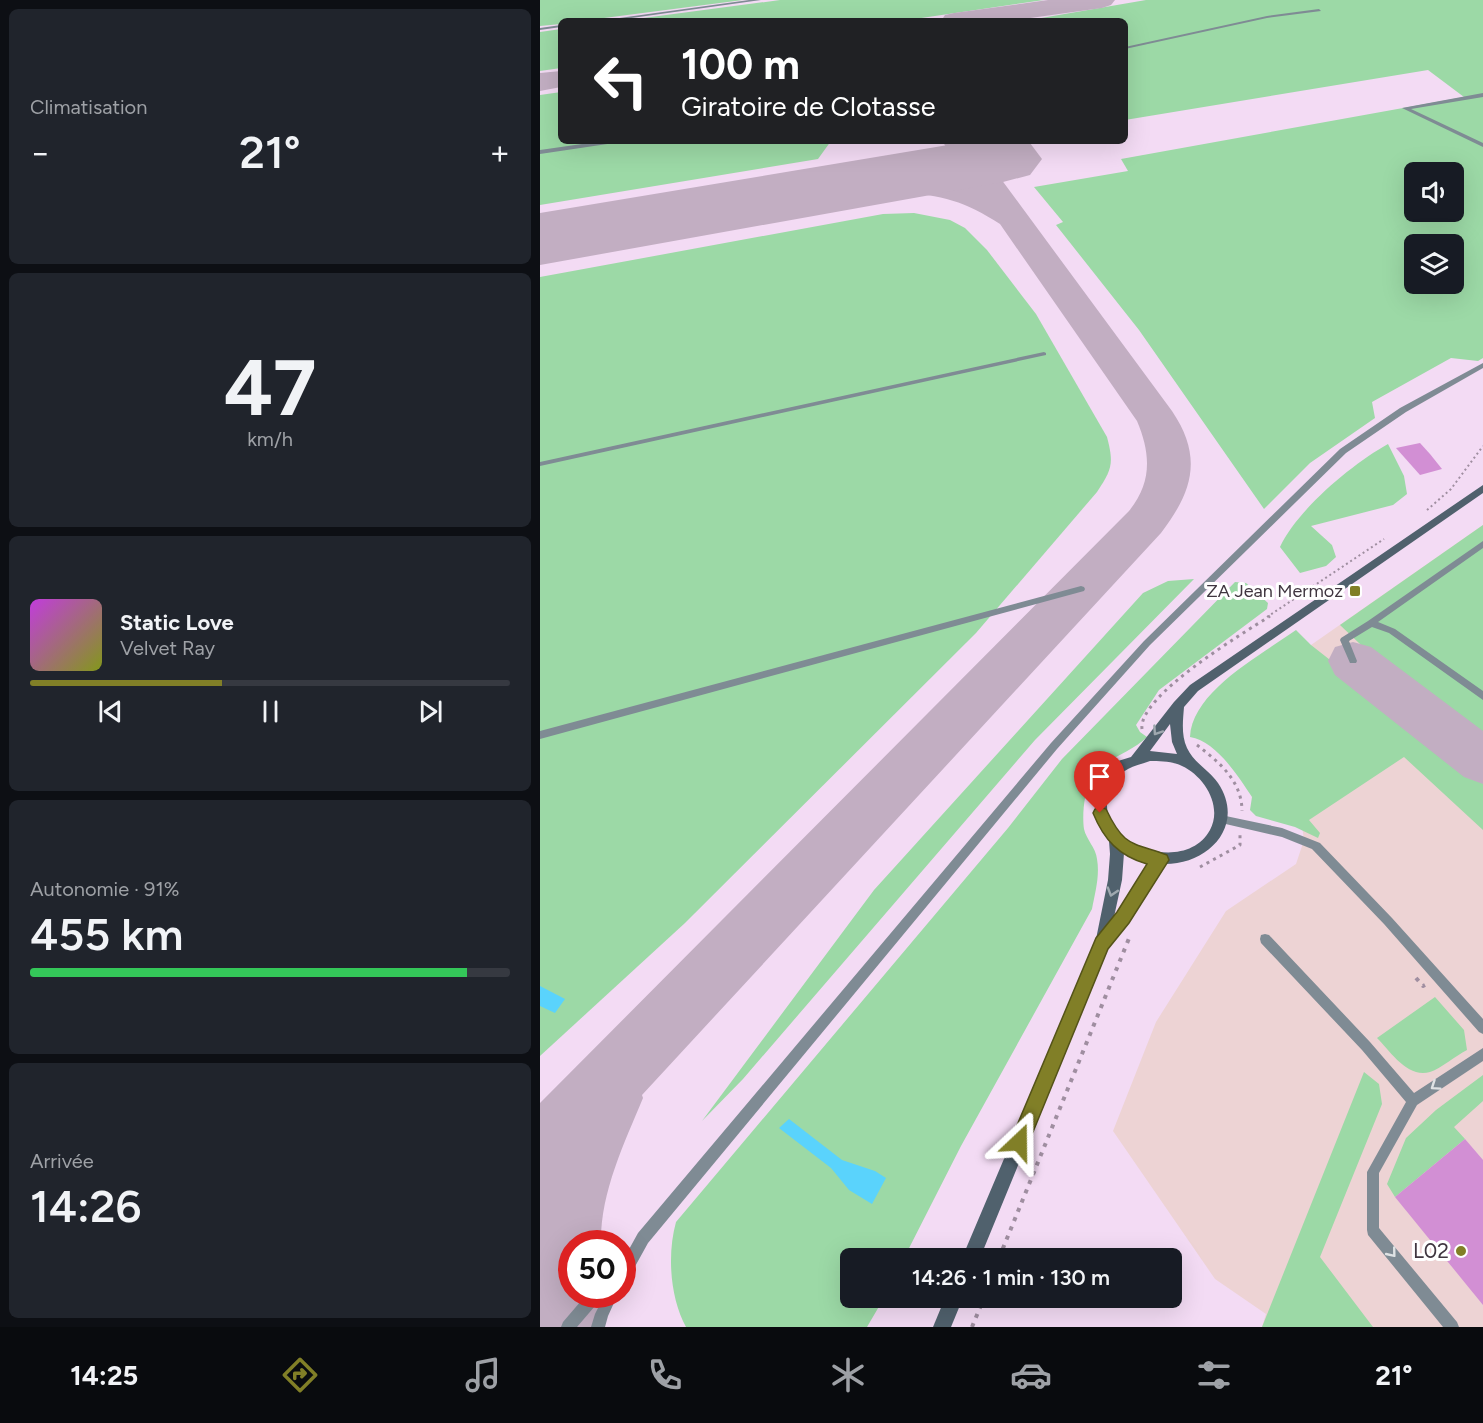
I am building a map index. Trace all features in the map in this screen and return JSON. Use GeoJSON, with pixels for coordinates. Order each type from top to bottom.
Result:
{"type":"FeatureCollection","features":[{"type":"Feature","properties":{"kind":"main road"},"geometry":{"type":"LineString","coordinates":[[1137,758],[1194,688],[1483,488]]}},
{"type":"Feature","properties":{"kind":"main road"},"geometry":{"type":"LineString","coordinates":[[1178,705],[1176,739],[1180,751],[1190,764],[1205,775],[1215,788],[1221,804],[1221,819],[1216,833],[1201,849],[1178,858],[1161,860],[1137,853],[1116,840],[1106,828],[1100,813],[1101,792],[1111,773],[1137,758],[1164,756],[1190,764]]}},
{"type":"Feature","properties":{"kind":"main road"},"geometry":{"type":"LineString","coordinates":[[1102,944],[1106,911],[1117,875],[1116,840]]}},
{"type":"Feature","properties":{"kind":"main road"},"geometry":{"type":"LineString","coordinates":[[975,1248],[1102,944],[1161,860]]}},
{"type":"Feature","properties":{"kind":"main road"},"geometry":{"type":"LineString","coordinates":[[942,1327],[950,1308]]}},
{"type":"Feature","properties":{"kind":"lane"},"geometry":{"type":"LineString","coordinates":[[623,18],[759,0]]}},
{"type":"Feature","properties":{"kind":"lane"},"geometry":{"type":"LineString","coordinates":[[1128,47],[1267,17],[1318,10]]}},
{"type":"Feature","properties":{"kind":"lane"},"geometry":{"type":"LineString","coordinates":[[540,29],[558,26]]}},
{"type":"Feature","properties":{"kind":"lane"},"geometry":{"type":"LineString","coordinates":[[1483,95],[1405,108],[1483,145]]}},
{"type":"Feature","properties":{"kind":"lane"},"geometry":{"type":"LineString","coordinates":[[540,152],[594,144]]}},
{"type":"Feature","properties":{"kind":"lane"},"geometry":{"type":"LineString","coordinates":[[540,464],[1044,354]]}},
{"type":"Feature","properties":{"kind":"lane"},"geometry":{"type":"LineString","coordinates":[[636,1246],[1054,746],[1147,643],[1343,451],[1403,410],[1483,365]]}},
{"type":"Feature","properties":{"kind":"lane"},"geometry":{"type":"LineString","coordinates":[[1353,662],[1344,640],[1483,544]]}},
{"type":"Feature","properties":{"kind":"lane"},"geometry":{"type":"LineString","coordinates":[[540,735],[1081,589]]}},
{"type":"Feature","properties":{"kind":"lane"},"geometry":{"type":"LineString","coordinates":[[1371,623],[1392,631],[1483,696]]}},
{"type":"Feature","properties":{"kind":"lane"},"geometry":{"type":"LineString","coordinates":[[1221,819],[1305,839],[1316,846],[1388,921],[1483,1028]]}},
{"type":"Feature","properties":{"kind":"lane"},"geometry":{"type":"LineString","coordinates":[[1265,939],[1366,1046],[1413,1101]]}},
{"type":"Feature","properties":{"kind":"lane"},"geometry":{"type":"LineString","coordinates":[[1452,1327],[1373,1230],[1373,1172],[1413,1101],[1483,1053]]}},
{"type":"Feature","properties":{"kind":"lane"},"geometry":{"type":"LineString","coordinates":[[636,1251],[643,1238]]}},
{"type":"Feature","properties":{"kind":"lane"},"geometry":{"type":"LineString","coordinates":[[568,1327],[584,1308]]}},
{"type":"Feature","properties":{"kind":"lane"},"geometry":{"type":"LineString","coordinates":[[598,1327],[605,1308]]}},
{"type":"Feature","properties":{"kind":"path"},"geometry":{"type":"LineString","coordinates":[[1420,515],[1451,489],[1483,446]]}},
{"type":"Feature","properties":{"kind":"path"},"geometry":{"type":"LineString","coordinates":[[1155,736],[1143,731],[1141,721],[1151,704],[1172,683],[1391,534]]}},
{"type":"Feature","properties":{"kind":"path"},"geometry":{"type":"LineString","coordinates":[[1176,739],[1192,741],[1225,769],[1241,793],[1243,806],[1240,844],[1228,848],[1212,862],[1190,870]]}},
{"type":"Feature","properties":{"kind":"path"},"geometry":{"type":"LineString","coordinates":[[1003,1248],[1134,927]]}},
{"type":"Feature","properties":{"kind":"path"},"geometry":{"type":"LineString","coordinates":[[972,1327],[980,1308]]}},
{"type":"Feature","properties":{"kind":"shaded area"},"geometry":{"type":"Polygon","coordinates":[[[1483,525],[1483,1327],[1262,1327],[1266,1314],[1215,1279],[1113,1131],[1156,1022],[1226,911],[1296,864],[1304,840],[1300,810],[1311,645],[1483,525]]]}},
{"type":"Feature","properties":{"kind":"green space"},"geometry":{"type":"Polygon","coordinates":[[[540,0],[743,0],[604,18],[558,18],[558,24],[540,26],[540,0]]]}},
{"type":"Feature","properties":{"kind":"green space"},"geometry":{"type":"Polygon","coordinates":[[[780,0],[1044,0],[921,18],[644,18],[780,0]]]}},
{"type":"Feature","properties":{"kind":"green space"},"geometry":{"type":"Polygon","coordinates":[[[1146,0],[1483,0],[1483,358],[1478,361],[1451,358],[1372,402],[1375,418],[1310,463],[1264,509],[1139,330],[1056,225],[1063,222],[1034,187],[1128,171],[1121,159],[1464,97],[1428,70],[1128,120],[1128,18],[1041,18],[1146,0]]]}},
{"type":"Feature","properties":{"kind":"green space"},"geometry":{"type":"Polygon","coordinates":[[[558,29],[558,68],[540,71],[540,32],[558,29]]]}},
{"type":"Feature","properties":{"kind":"green space"},"geometry":{"type":"Polygon","coordinates":[[[558,92],[558,144],[829,144],[818,159],[540,205],[540,95],[558,92]]]}},
{"type":"Feature","properties":{"kind":"green space"},"geometry":{"type":"Polygon","coordinates":[[[914,213],[950,220],[965,228],[987,250],[1036,314],[1107,437],[1111,460],[1109,472],[1097,492],[976,633],[685,923],[540,1056],[540,277],[883,214],[914,213]]]}},
{"type":"Feature","properties":{"kind":"green space"},"geometry":{"type":"Polygon","coordinates":[[[1388,444],[1404,476],[1407,494],[1393,505],[1311,526],[1332,545],[1336,557],[1326,566],[1300,573],[1280,547],[1288,533],[1312,503],[1327,489],[1358,463],[1388,444]]]}},
{"type":"Feature","properties":{"kind":"green space"},"geometry":{"type":"Polygon","coordinates":[[[1483,525],[1483,740],[1381,664],[1340,625],[1483,525]]]}},
{"type":"Feature","properties":{"kind":"green space"},"geometry":{"type":"Polygon","coordinates":[[[1194,579],[1035,740],[743,1079],[702,1121],[874,890],[1143,593],[1168,581],[1194,579]]]}},
{"type":"Feature","properties":{"kind":"green space"},"geometry":{"type":"Polygon","coordinates":[[[1235,582],[1246,583],[1268,603],[1267,609],[1159,690],[1136,725],[1147,737],[1141,743],[1103,765],[1089,783],[1084,803],[1084,829],[1095,851],[1098,865],[1092,909],[961,1146],[909,1248],[840,1248],[840,1308],[878,1308],[867,1327],[686,1327],[673,1289],[671,1262],[676,1222],[1008,828],[1062,759],[1235,582]]]}},
{"type":"Feature","properties":{"kind":"green space"},"geometry":{"type":"Polygon","coordinates":[[[1296,630],[1311,645],[1483,780],[1483,830],[1404,757],[1309,820],[1320,833],[1318,838],[1295,827],[1256,816],[1250,810],[1252,797],[1226,761],[1209,745],[1190,737],[1194,720],[1202,704],[1215,690],[1248,663],[1296,630]]]}},
{"type":"Feature","properties":{"kind":"green space"},"geometry":{"type":"Polygon","coordinates":[[[1435,997],[1464,1030],[1467,1050],[1435,1070],[1422,1073],[1407,1068],[1377,1038],[1435,997]]]}},
{"type":"Feature","properties":{"kind":"green space"},"geometry":{"type":"Polygon","coordinates":[[[1364,1072],[1379,1084],[1382,1104],[1320,1257],[1373,1327],[1262,1327],[1364,1072]]]}},
{"type":"Feature","properties":{"kind":"green space"},"geometry":{"type":"Polygon","coordinates":[[[1483,1075],[1483,1101],[1454,1127],[1465,1139],[1395,1197],[1387,1184],[1406,1138],[1436,1110],[1483,1075]]]}},
{"type":"Feature","properties":{"kind":"water"},"geometry":{"type":"Polygon","coordinates":[[[540,986],[565,999],[555,1013],[540,1006],[540,986]]]}},
{"type":"Feature","properties":{"kind":"water"},"geometry":{"type":"Polygon","coordinates":[[[789,1119],[842,1160],[875,1171],[886,1178],[872,1204],[849,1190],[831,1168],[779,1128],[789,1119]]]}},
{"type":"Feature","properties":{"kind":"building"},"geometry":{"type":"Polygon","coordinates":[[[1420,443],[1442,469],[1420,475],[1396,448],[1420,443]]]}},
{"type":"Feature","properties":{"kind":"building","name":"L02"},"geometry":{"type":"Polygon","coordinates":[[[1465,1139],[1483,1160],[1483,1305],[1395,1197],[1465,1139]]]}},
{"type":"Feature","properties":{"kind":"taxiway"},"geometry":{"type":"LineString","coordinates":[[975,18],[1102,0]]}},
{"type":"Feature","properties":{"kind":"taxiway"},"geometry":{"type":"LineString","coordinates":[[540,82],[558,79]]}},
{"type":"Feature","properties":{"kind":"taxiway"},"geometry":{"type":"LineString","coordinates":[[540,1153],[1145,522],[1155,510],[1167,485],[1170,460],[1168,447],[1157,420],[959,144]]}},
{"type":"Feature","properties":{"kind":"taxiway"},"geometry":{"type":"LineString","coordinates":[[861,184],[920,184],[959,191],[995,205],[1011,217]]}},
{"type":"Feature","properties":{"kind":"taxiway"},"geometry":{"type":"LineString","coordinates":[[1353,661],[1483,761]]}},
{"type":"Feature","properties":{"kind":"taxiway"},"geometry":{"type":"LineString","coordinates":[[565,1327],[564,1221],[587,1144],[609,1098]]}},
{"type":"Feature","properties":{"kind":"runway"},"geometry":{"type":"LineString","coordinates":[[540,239],[1003,159]]}},
{"type":"Feature","properties":{"kind":"place","name":"ZA Jean Mermoz"},"geometry":{"type":"Point","coordinates":[1355,591]}},
{"type":"Feature","properties":{"kind":"place","name":"L02"},"geometry":{"type":"Point","coordinates":[1461,1251]}},
{"type":"Feature","properties":{"kind":"route"},"geometry":{"type":"LineString","coordinates":[[1019,1142],[1102,944],[1161,860],[1129,850],[1116,840],[1106,828],[1100,813]]}}]}
